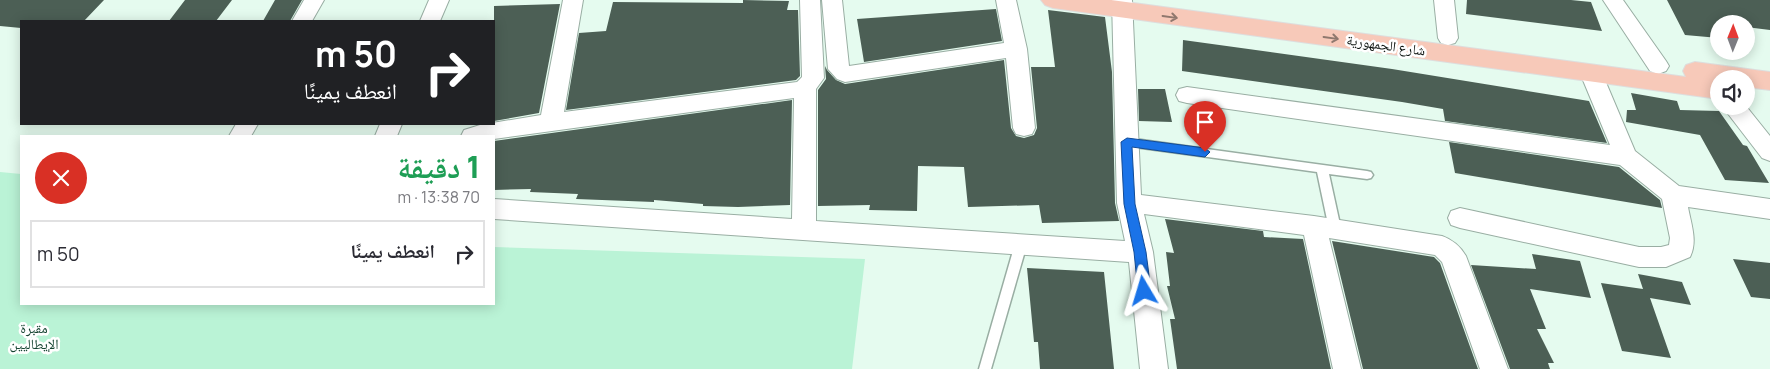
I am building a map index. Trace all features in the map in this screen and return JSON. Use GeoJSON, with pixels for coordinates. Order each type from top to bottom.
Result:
{"type":"FeatureCollection","features":[{"type":"Feature","properties":{"kind":"main road","name":"شارع الجمهورية"},"geometry":{"type":"LineString","coordinates":[[1053,0],[1122,5],[1710,89]]}},
{"type":"Feature","properties":{"kind":"main road","name":"شارع الجمهورية"},"geometry":{"type":"LineString","coordinates":[[1169,0],[1770,81]]}},
{"type":"Feature","properties":{"kind":"main road"},"geometry":{"type":"LineString","coordinates":[[1755,95],[1770,97]]}},
{"type":"Feature","properties":{"kind":"street"},"geometry":{"type":"LineString","coordinates":[[303,20],[314,0]]}},
{"type":"Feature","properties":{"kind":"street"},"geometry":{"type":"LineString","coordinates":[[430,20],[438,0]]}},
{"type":"Feature","properties":{"kind":"street"},"geometry":{"type":"LineString","coordinates":[[551,122],[573,0]]}},
{"type":"Feature","properties":{"kind":"street"},"geometry":{"type":"LineString","coordinates":[[804,230],[805,89],[806,85],[813,78],[810,0]]}},
{"type":"Feature","properties":{"kind":"street"},"geometry":{"type":"LineString","coordinates":[[832,0],[839,69],[845,74],[1016,49]]}},
{"type":"Feature","properties":{"kind":"street"},"geometry":{"type":"LineString","coordinates":[[1006,0],[1016,49],[1024,128]]}},
{"type":"Feature","properties":{"kind":"street"},"geometry":{"type":"LineString","coordinates":[[1444,0],[1448,38]]}},
{"type":"Feature","properties":{"kind":"street"},"geometry":{"type":"LineString","coordinates":[[1613,0],[1658,66]]}},
{"type":"Feature","properties":{"kind":"street"},"geometry":{"type":"LineString","coordinates":[[1122,5],[1129,204],[1140,252],[1154,369]]}},
{"type":"Feature","properties":{"kind":"street"},"geometry":{"type":"LineString","coordinates":[[1592,73],[1626,157]]}},
{"type":"Feature","properties":{"kind":"street"},"geometry":{"type":"LineString","coordinates":[[475,135],[551,122],[805,89]]}},
{"type":"Feature","properties":{"kind":"street"},"geometry":{"type":"LineString","coordinates":[[1187,95],[1626,157],[1673,195],[1770,209]]}},
{"type":"Feature","properties":{"kind":"street"},"geometry":{"type":"LineString","coordinates":[[1740,115],[1770,152]]}},
{"type":"Feature","properties":{"kind":"street"},"geometry":{"type":"LineString","coordinates":[[1460,218],[1639,257],[1657,259],[1671,256],[1681,250],[1682,238],[1673,195]]}},
{"type":"Feature","properties":{"kind":"street"},"geometry":{"type":"LineString","coordinates":[[1129,204],[1325,228],[1442,246],[1449,250],[1453,256],[1494,369]]}},
{"type":"Feature","properties":{"kind":"street"},"geometry":{"type":"LineString","coordinates":[[495,209],[1140,252]]}},
{"type":"Feature","properties":{"kind":"street"},"geometry":{"type":"LineString","coordinates":[[1325,228],[1347,369]]}},
{"type":"Feature","properties":{"kind":"lane"},"geometry":{"type":"LineString","coordinates":[[1127,142],[1367,175]]}},
{"type":"Feature","properties":{"kind":"lane"},"geometry":{"type":"LineString","coordinates":[[1322,169],[1325,228]]}},
{"type":"Feature","properties":{"kind":"lane"},"geometry":{"type":"LineString","coordinates":[[985,369],[1021,244]]}},
{"type":"Feature","properties":{"kind":"green space","name":"مقبرة الإيطاليين"},"geometry":{"type":"Polygon","coordinates":[[[0,172],[20,174],[20,305],[495,305],[495,247],[865,259],[852,369],[0,369],[0,172]]]}},
{"type":"Feature","properties":{"kind":"building"},"geometry":{"type":"Polygon","coordinates":[[[0,0],[104,0],[85,20],[20,20],[20,28],[0,26],[0,0]]]}},
{"type":"Feature","properties":{"kind":"building"},"geometry":{"type":"Polygon","coordinates":[[[185,0],[232,0],[217,20],[170,20],[185,0]]]}},
{"type":"Feature","properties":{"kind":"building"},"geometry":{"type":"Polygon","coordinates":[[[275,0],[302,0],[291,20],[264,20],[275,0]]]}},
{"type":"Feature","properties":{"kind":"building"},"geometry":{"type":"Polygon","coordinates":[[[743,0],[789,1],[787,10],[798,10],[800,76],[796,80],[566,110],[579,33],[606,31],[613,2],[743,3],[743,0]]]}},
{"type":"Feature","properties":{"kind":"building"},"geometry":{"type":"Polygon","coordinates":[[[1467,0],[1571,0],[1591,2],[1602,31],[1466,14],[1467,0]]]}},
{"type":"Feature","properties":{"kind":"building"},"geometry":{"type":"Polygon","coordinates":[[[1667,0],[1770,0],[1770,30],[1755,28],[1755,15],[1710,15],[1710,37],[1685,35],[1667,0]]]}},
{"type":"Feature","properties":{"kind":"building"},"geometry":{"type":"Polygon","coordinates":[[[560,4],[539,113],[495,121],[494,6],[560,4]]]}},
{"type":"Feature","properties":{"kind":"building"},"geometry":{"type":"Polygon","coordinates":[[[996,9],[1002,41],[864,62],[857,19],[996,9]]]}},
{"type":"Feature","properties":{"kind":"building"},"geometry":{"type":"Polygon","coordinates":[[[1048,10],[1105,17],[1112,72],[1115,203],[1119,221],[1042,223],[1039,205],[968,207],[964,167],[918,166],[917,211],[869,210],[870,205],[818,206],[818,90],[826,79],[825,66],[836,80],[845,84],[1004,60],[1011,128],[1016,136],[1024,138],[1034,135],[1037,128],[1031,67],[1055,67],[1048,10]]]}},
{"type":"Feature","properties":{"kind":"building"},"geometry":{"type":"Polygon","coordinates":[[[1183,40],[1392,69],[1589,101],[1607,143],[1445,121],[1443,109],[1402,102],[1182,71],[1183,40]]]}},
{"type":"Feature","properties":{"kind":"building"},"geometry":{"type":"Polygon","coordinates":[[[1138,89],[1165,89],[1172,122],[1139,121],[1138,89]]]}},
{"type":"Feature","properties":{"kind":"building"},"geometry":{"type":"Polygon","coordinates":[[[1631,93],[1677,101],[1680,110],[1710,111],[1710,115],[1722,115],[1743,145],[1747,146],[1769,183],[1725,180],[1700,135],[1626,122],[1627,110],[1636,110],[1631,93]]]}},
{"type":"Feature","properties":{"kind":"building"},"geometry":{"type":"Polygon","coordinates":[[[792,100],[790,205],[703,206],[703,204],[654,200],[654,202],[576,199],[578,194],[530,192],[531,189],[495,190],[495,141],[792,100]]]}},
{"type":"Feature","properties":{"kind":"building"},"geometry":{"type":"Polygon","coordinates":[[[1449,142],[1619,167],[1660,200],[1662,208],[1455,173],[1449,142]]]}},
{"type":"Feature","properties":{"kind":"building"},"geometry":{"type":"Polygon","coordinates":[[[1165,219],[1263,231],[1264,237],[1303,239],[1331,369],[1177,369],[1170,319],[1175,319],[1167,286],[1170,286],[1166,252],[1174,253],[1165,219]]]}},
{"type":"Feature","properties":{"kind":"building"},"geometry":{"type":"Polygon","coordinates":[[[1332,241],[1434,257],[1440,263],[1478,369],[1363,369],[1332,241]]]}},
{"type":"Feature","properties":{"kind":"building"},"geometry":{"type":"Polygon","coordinates":[[[1532,254],[1580,261],[1591,298],[1530,289],[1546,329],[1537,329],[1554,363],[1548,363],[1550,369],[1510,369],[1471,265],[1536,269],[1532,254]]]}},
{"type":"Feature","properties":{"kind":"building"},"geometry":{"type":"Polygon","coordinates":[[[1733,259],[1770,263],[1770,299],[1751,297],[1733,259]]]}},
{"type":"Feature","properties":{"kind":"building"},"geometry":{"type":"Polygon","coordinates":[[[1027,268],[1104,272],[1114,369],[1040,369],[1038,342],[1034,342],[1027,268]]]}},
{"type":"Feature","properties":{"kind":"building"},"geometry":{"type":"Polygon","coordinates":[[[1638,274],[1682,282],[1691,305],[1650,298],[1671,358],[1622,351],[1601,283],[1643,289],[1638,274]]]}},
{"type":"Feature","properties":{"kind":"route"},"geometry":{"type":"LineString","coordinates":[[1144,291],[1140,252],[1129,204],[1127,142],[1205,152]]}}]}
